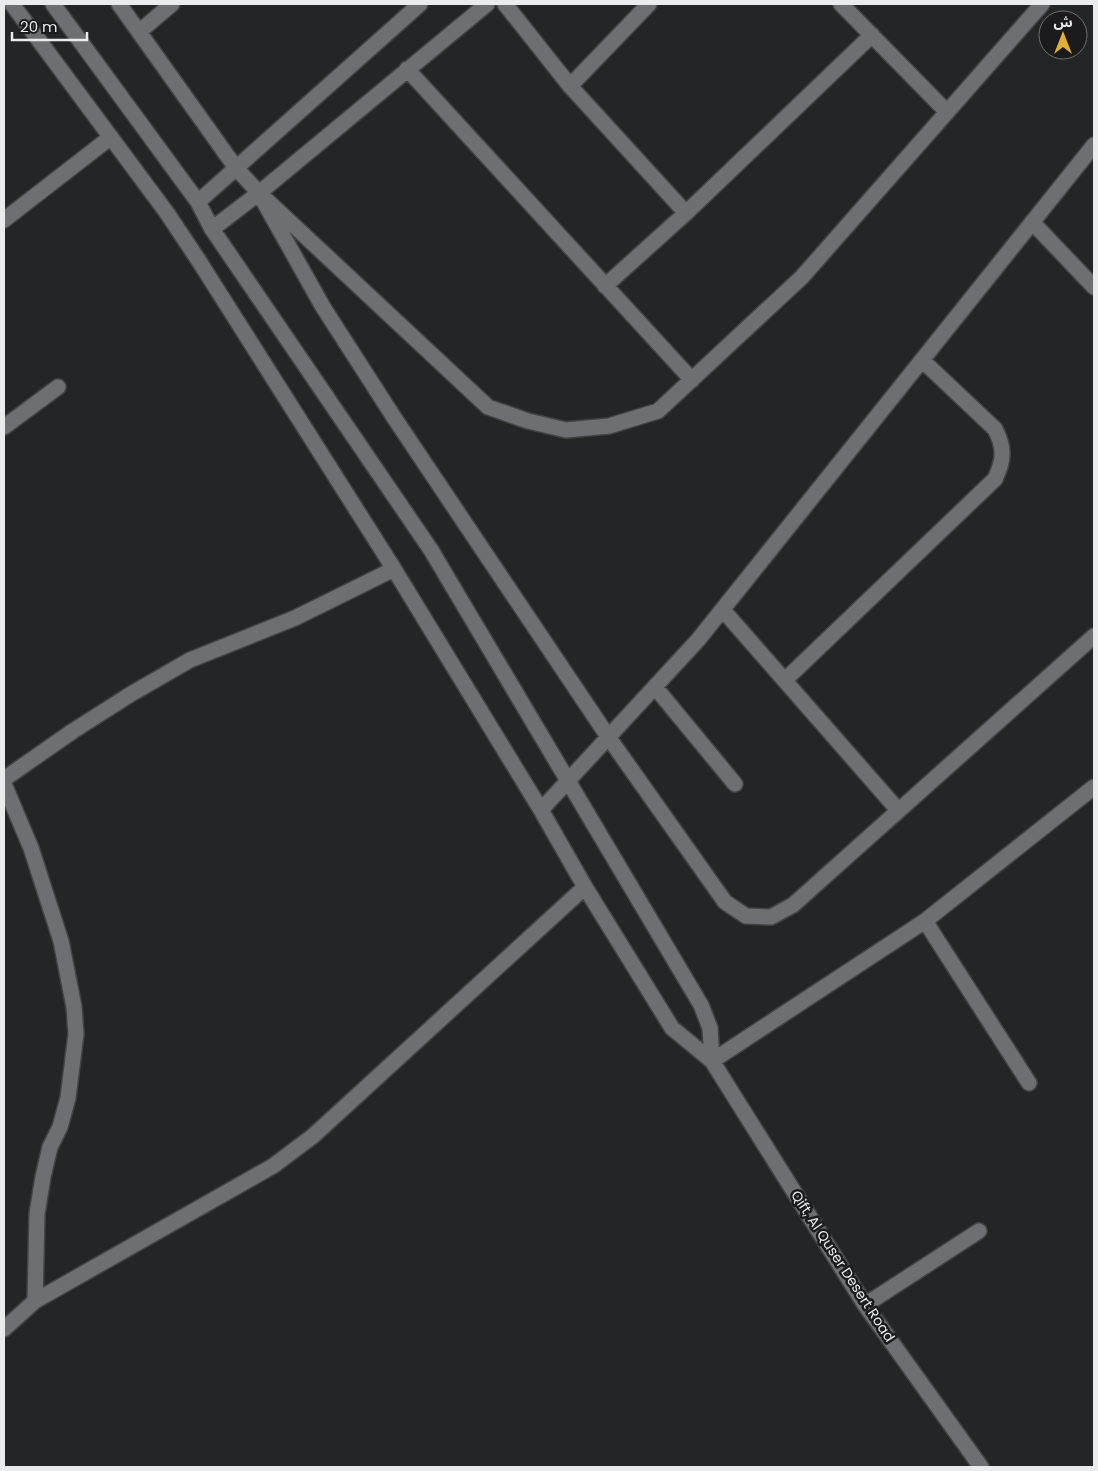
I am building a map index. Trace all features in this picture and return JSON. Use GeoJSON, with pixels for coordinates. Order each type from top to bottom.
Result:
{"type":"FeatureCollection","features":[{"type":"Feature","properties":{"kind":"street"},"geometry":{"type":"LineString","coordinates":[[12,4],[167,213],[199,261],[394,569],[541,810],[584,887],[672,1028],[712,1061]]}},
{"type":"Feature","properties":{"kind":"street"},"geometry":{"type":"LineString","coordinates":[[53,4],[198,202],[212,229],[431,550],[701,1005],[710,1028],[712,1061]]}},
{"type":"Feature","properties":{"kind":"street"},"geometry":{"type":"LineString","coordinates":[[119,4],[236,168],[259,193],[488,407],[566,430],[609,426],[658,410],[692,380],[802,277],[1042,4]]}},
{"type":"Feature","properties":{"kind":"street"},"geometry":{"type":"LineString","coordinates":[[139,32],[172,4]]}},
{"type":"Feature","properties":{"kind":"street"},"geometry":{"type":"LineString","coordinates":[[198,202],[420,4]]}},
{"type":"Feature","properties":{"kind":"street"},"geometry":{"type":"LineString","coordinates":[[212,229],[259,193],[486,4]]}},
{"type":"Feature","properties":{"kind":"street"},"geometry":{"type":"LineString","coordinates":[[505,4],[570,86],[686,213]]}},
{"type":"Feature","properties":{"kind":"street"},"geometry":{"type":"LineString","coordinates":[[570,86],[649,4]]}},
{"type":"Feature","properties":{"kind":"street"},"geometry":{"type":"LineString","coordinates":[[841,4],[947,112]]}},
{"type":"Feature","properties":{"kind":"street"},"geometry":{"type":"LineString","coordinates":[[605,286],[686,213],[872,35]]}},
{"type":"Feature","properties":{"kind":"street"},"geometry":{"type":"LineString","coordinates":[[407,69],[692,380]]}},
{"type":"Feature","properties":{"kind":"street"},"geometry":{"type":"LineString","coordinates":[[4,220],[111,138]]}},
{"type":"Feature","properties":{"kind":"street"},"geometry":{"type":"LineString","coordinates":[[541,810],[609,738],[723,610],[1094,145]]}},
{"type":"Feature","properties":{"kind":"street"},"geometry":{"type":"LineString","coordinates":[[259,193],[328,315],[395,419],[609,738],[725,902],[746,916],[771,917],[793,905],[1094,636]]}},
{"type":"Feature","properties":{"kind":"street"},"geometry":{"type":"LineString","coordinates":[[1032,222],[1094,287]]}},
{"type":"Feature","properties":{"kind":"street"},"geometry":{"type":"LineString","coordinates":[[785,680],[996,480],[1000,469],[1003,442],[996,429],[922,360]]}},
{"type":"Feature","properties":{"kind":"street"},"geometry":{"type":"LineString","coordinates":[[4,427],[58,387]]}},
{"type":"Feature","properties":{"kind":"street"},"geometry":{"type":"LineString","coordinates":[[4,779],[131,694],[190,660],[295,618],[394,569]]}},
{"type":"Feature","properties":{"kind":"street"},"geometry":{"type":"LineString","coordinates":[[723,610],[898,810]]}},
{"type":"Feature","properties":{"kind":"street"},"geometry":{"type":"LineString","coordinates":[[655,687],[736,784]]}},
{"type":"Feature","properties":{"kind":"street"},"geometry":{"type":"LineString","coordinates":[[4,784],[31,848],[61,941],[74,1007],[76,1034],[68,1098],[60,1127],[50,1147],[36,1214],[35,1301]]}},
{"type":"Feature","properties":{"kind":"street"},"geometry":{"type":"LineString","coordinates":[[712,1061],[925,921],[1094,787]]}},
{"type":"Feature","properties":{"kind":"street"},"geometry":{"type":"LineString","coordinates":[[4,1329],[35,1301],[273,1166],[313,1136],[584,887]]}},
{"type":"Feature","properties":{"kind":"street"},"geometry":{"type":"LineString","coordinates":[[925,921],[1029,1083]]}},
{"type":"Feature","properties":{"kind":"street","name":"Qift, Al Quser Desert Road"},"geometry":{"type":"LineString","coordinates":[[712,1061],[865,1304],[981,1467]]}},
{"type":"Feature","properties":{"kind":"street"},"geometry":{"type":"LineString","coordinates":[[865,1304],[979,1231]]}}]}
